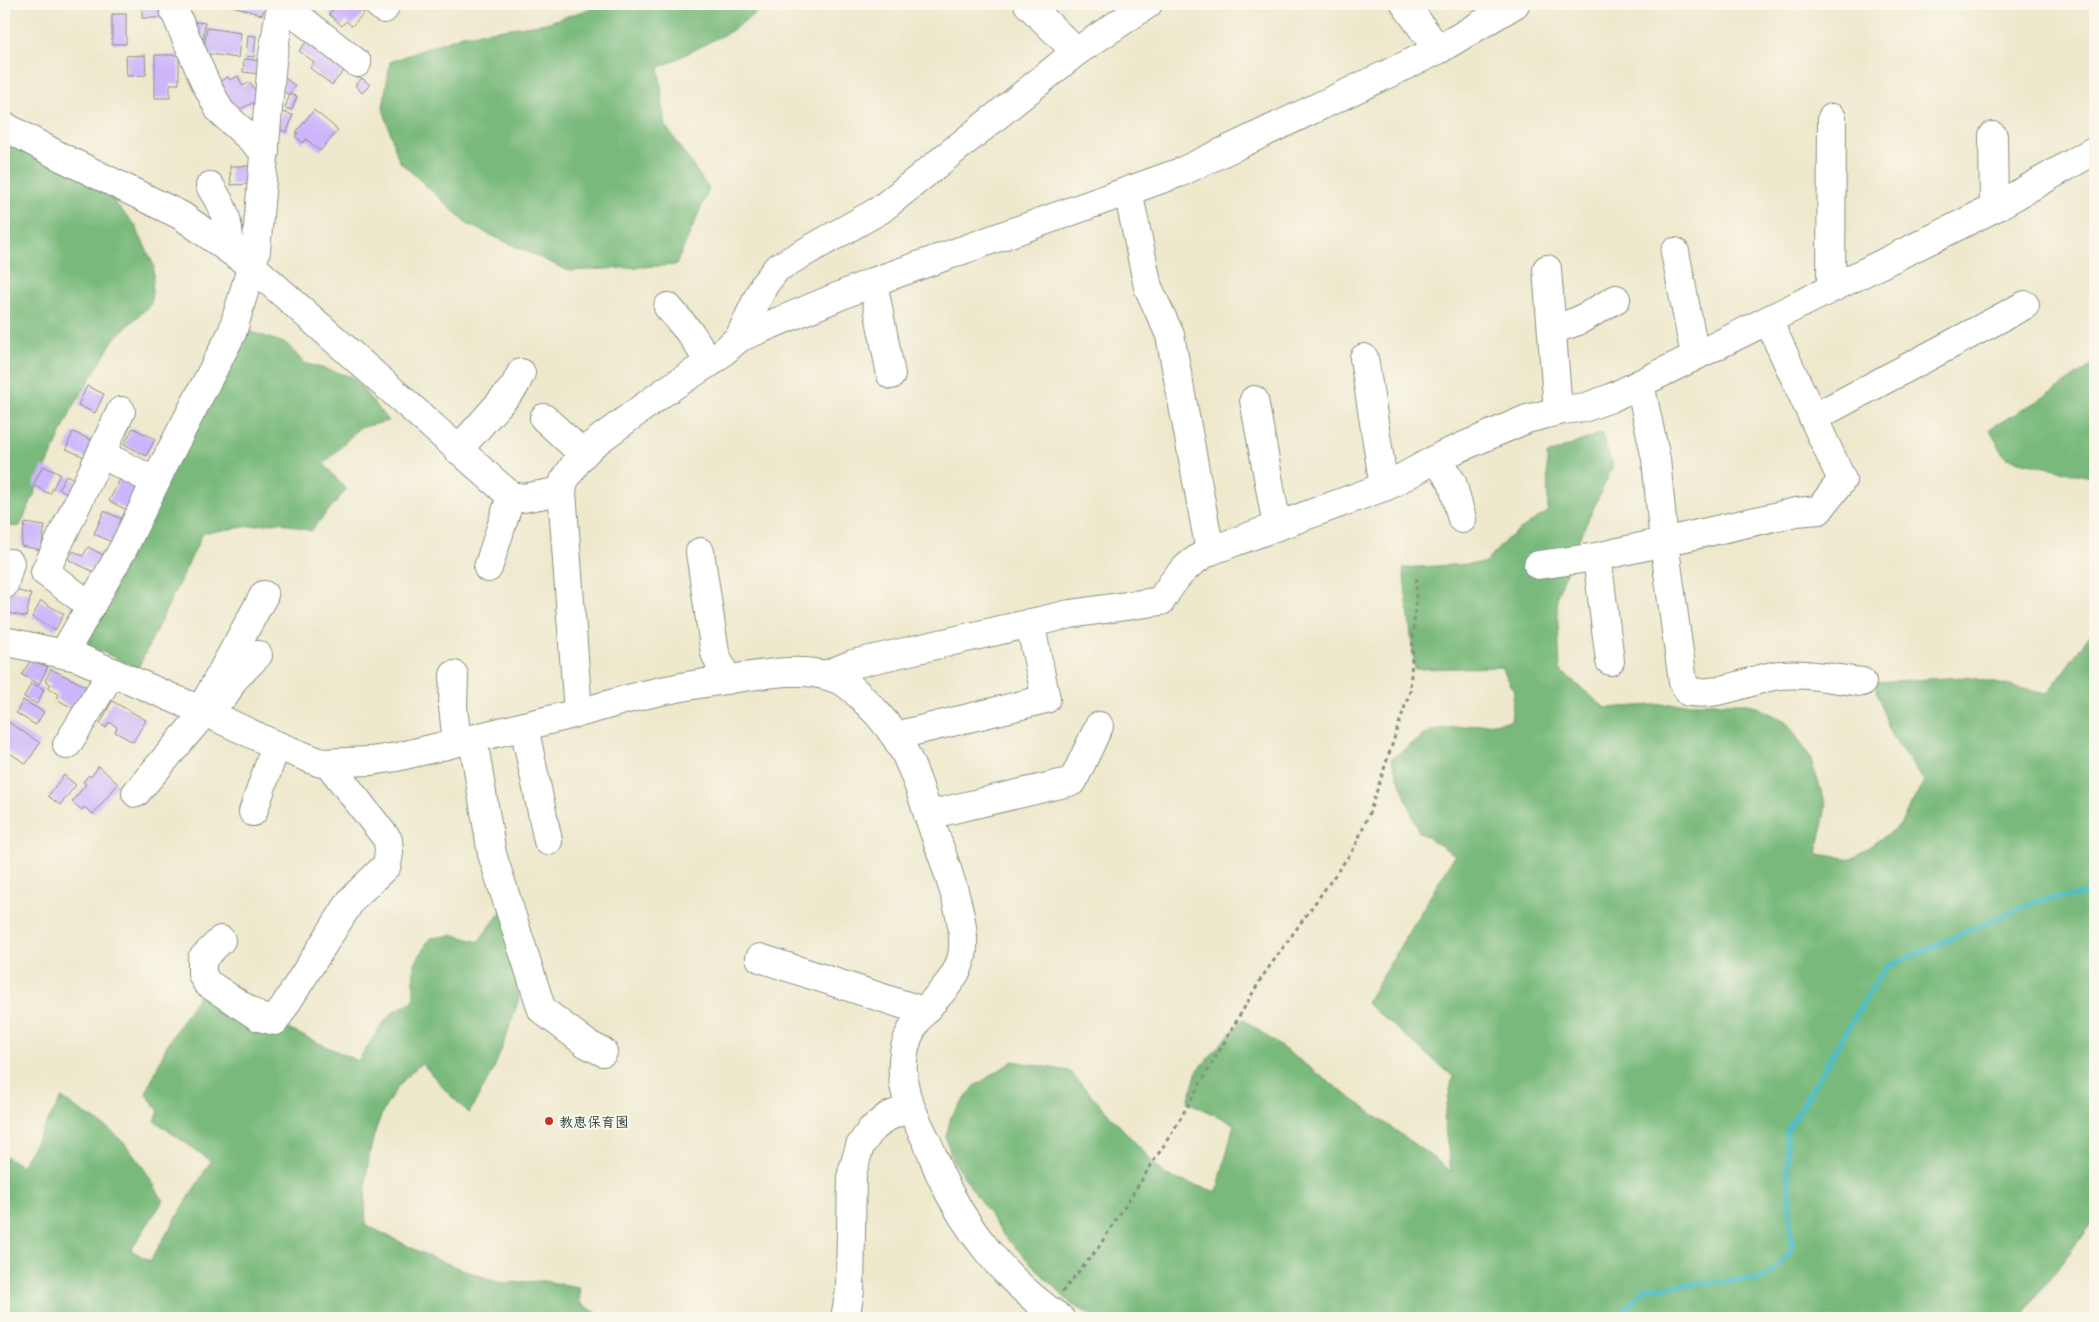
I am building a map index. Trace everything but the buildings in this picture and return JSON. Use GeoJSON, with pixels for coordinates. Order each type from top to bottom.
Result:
{"type":"FeatureCollection","features":[{"type":"Feature","properties":{"kind":"street"},"geometry":{"type":"LineString","coordinates":[[175,4],[174,10],[205,82],[220,111],[265,152]]}},
{"type":"Feature","properties":{"kind":"street"},"geometry":{"type":"LineString","coordinates":[[64,653],[123,549],[232,333],[253,267],[256,251],[272,61],[282,4],[357,64]]}},
{"type":"Feature","properties":{"kind":"street"},"geometry":{"type":"LineString","coordinates":[[1028,4],[1076,52]]}},
{"type":"Feature","properties":{"kind":"street"},"geometry":{"type":"LineString","coordinates":[[739,338],[764,284],[777,268],[880,210],[1076,52],[1148,4]]}},
{"type":"Feature","properties":{"kind":"street"},"geometry":{"type":"LineString","coordinates":[[1404,4],[1438,50]]}},
{"type":"Feature","properties":{"kind":"street"},"geometry":{"type":"LineString","coordinates":[[578,712],[562,491],[564,481],[583,454],[592,445],[710,363],[739,338],[873,282],[1181,172],[1438,50],[1515,4]]}},
{"type":"Feature","properties":{"kind":"street"},"geometry":{"type":"LineString","coordinates":[[1831,288],[1832,118]]}},
{"type":"Feature","properties":{"kind":"street"},"geometry":{"type":"LineString","coordinates":[[4,126],[61,157],[182,216],[230,250],[253,267],[511,496],[524,498],[562,491]]}},
{"type":"Feature","properties":{"kind":"street"},"geometry":{"type":"LineString","coordinates":[[1992,136],[1994,208]]}},
{"type":"Feature","properties":{"kind":"street"},"geometry":{"type":"LineString","coordinates":[[825,675],[853,664],[1070,614],[1161,601],[1173,580],[1193,562],[1210,551],[1384,486],[1436,459],[1527,419],[1558,411],[1586,407],[1611,398],[1994,208],[2095,150]]}},
{"type":"Feature","properties":{"kind":"street"},"geometry":{"type":"LineString","coordinates":[[210,186],[223,206],[228,226],[230,250]]}},
{"type":"Feature","properties":{"kind":"street"},"geometry":{"type":"LineString","coordinates":[[1128,191],[1148,287],[1170,334],[1210,551]]}},
{"type":"Feature","properties":{"kind":"street"},"geometry":{"type":"LineString","coordinates":[[1675,252],[1695,356]]}},
{"type":"Feature","properties":{"kind":"street"},"geometry":{"type":"LineString","coordinates":[[1547,269],[1558,411]]}},
{"type":"Feature","properties":{"kind":"street"},"geometry":{"type":"LineString","coordinates":[[873,282],[891,375]]}},
{"type":"Feature","properties":{"kind":"street"},"geometry":{"type":"LineString","coordinates":[[1552,330],[1578,321],[1616,299]]}},
{"type":"Feature","properties":{"kind":"street"},"geometry":{"type":"LineString","coordinates":[[1813,418],[2025,305]]}},
{"type":"Feature","properties":{"kind":"street"},"geometry":{"type":"LineString","coordinates":[[668,307],[691,334],[710,363]]}},
{"type":"Feature","properties":{"kind":"street"},"geometry":{"type":"LineString","coordinates":[[1538,564],[1596,557],[1796,512],[1819,510],[1842,480],[1768,320]]}},
{"type":"Feature","properties":{"kind":"street"},"geometry":{"type":"LineString","coordinates":[[1364,358],[1384,486]]}},
{"type":"Feature","properties":{"kind":"street"},"geometry":{"type":"LineString","coordinates":[[458,450],[514,387],[521,373]]}},
{"type":"Feature","properties":{"kind":"street"},"geometry":{"type":"LineString","coordinates":[[1640,384],[1656,459],[1664,542],[1683,682],[1689,692],[1704,694],[1774,676],[1800,675],[1862,682]]}},
{"type":"Feature","properties":{"kind":"street"},"geometry":{"type":"LineString","coordinates":[[1254,400],[1277,526]]}},
{"type":"Feature","properties":{"kind":"street"},"geometry":{"type":"LineString","coordinates":[[91,606],[45,572],[121,411]]}},
{"type":"Feature","properties":{"kind":"street"},"geometry":{"type":"LineString","coordinates":[[544,418],[583,454]]}},
{"type":"Feature","properties":{"kind":"street"},"geometry":{"type":"LineString","coordinates":[[101,454],[156,482]]}},
{"type":"Feature","properties":{"kind":"street"},"geometry":{"type":"LineString","coordinates":[[1436,459],[1452,482],[1462,520]]}},
{"type":"Feature","properties":{"kind":"street"},"geometry":{"type":"LineString","coordinates":[[488,568],[511,496]]}},
{"type":"Feature","properties":{"kind":"street"},"geometry":{"type":"LineString","coordinates":[[700,552],[715,653],[727,680]]}},
{"type":"Feature","properties":{"kind":"street"},"geometry":{"type":"LineString","coordinates":[[1596,557],[1610,661]]}},
{"type":"Feature","properties":{"kind":"street"},"geometry":{"type":"LineString","coordinates":[[207,713],[264,595]]}},
{"type":"Feature","properties":{"kind":"street"},"geometry":{"type":"LineString","coordinates":[[895,736],[1046,699],[1030,623]]}},
{"type":"Feature","properties":{"kind":"street"},"geometry":{"type":"LineString","coordinates":[[4,640],[64,653],[320,763],[388,759],[669,689],[727,680],[799,671],[825,675],[846,684],[875,711],[895,736],[918,782],[963,928],[962,956],[950,982],[922,1011],[915,1022],[904,1052],[906,1096],[909,1108],[928,1143],[939,1173],[980,1244],[1020,1287],[1054,1314]]}},
{"type":"Feature","properties":{"kind":"street"},"geometry":{"type":"LineString","coordinates":[[136,794],[207,713],[233,680],[258,655]]}},
{"type":"Feature","properties":{"kind":"street"},"geometry":{"type":"LineString","coordinates":[[67,745],[112,672]]}},
{"type":"Feature","properties":{"kind":"street"},"geometry":{"type":"LineString","coordinates":[[454,675],[453,707],[465,740],[492,854],[542,1010],[587,1044],[603,1052]]}},
{"type":"Feature","properties":{"kind":"street"},"geometry":{"type":"LineString","coordinates":[[524,726],[548,840]]}},
{"type":"Feature","properties":{"kind":"street"},"geometry":{"type":"LineString","coordinates":[[928,815],[1073,781],[1099,726]]}},
{"type":"Feature","properties":{"kind":"street"},"geometry":{"type":"LineString","coordinates":[[253,812],[276,745]]}},
{"type":"Feature","properties":{"kind":"street"},"geometry":{"type":"LineString","coordinates":[[221,940],[202,959],[202,974],[207,983],[259,1017],[275,1021],[352,899],[387,864],[388,840],[328,763]]}},
{"type":"Feature","properties":{"kind":"street"},"geometry":{"type":"LineString","coordinates":[[760,958],[922,1011]]}},
{"type":"Feature","properties":{"kind":"street"},"geometry":{"type":"LineString","coordinates":[[845,1318],[850,1291],[852,1174],[860,1146],[871,1130],[887,1117],[909,1108]]}},
{"type":"Feature","properties":{"kind":"path"},"geometry":{"type":"LineString","coordinates":[[1054,1314],[1173,1131],[1262,977],[1354,848],[1370,811],[1410,691],[1417,575]]}},
{"type":"Feature","properties":{"kind":"green space"},"geometry":{"type":"Polygon","coordinates":[[[605,4],[768,4],[731,31],[659,68],[665,125],[709,189],[676,265],[569,271],[469,225],[399,161],[383,108],[390,62],[463,35],[546,23],[605,4]]]}},
{"type":"Feature","properties":{"kind":"green space"},"geometry":{"type":"Polygon","coordinates":[[[4,136],[119,188],[114,202],[135,225],[154,266],[151,304],[114,339],[71,411],[20,526],[4,527],[4,136]]]}},
{"type":"Feature","properties":{"kind":"green space"},"geometry":{"type":"Polygon","coordinates":[[[246,330],[287,344],[304,363],[353,377],[388,421],[359,428],[324,464],[346,490],[311,531],[279,522],[203,533],[138,668],[87,645],[169,471],[246,330]]]}},
{"type":"Feature","properties":{"kind":"green space"},"geometry":{"type":"Polygon","coordinates":[[[2095,363],[2095,478],[2006,458],[1989,429],[2056,390],[2095,363]]]}},
{"type":"Feature","properties":{"kind":"green space"},"geometry":{"type":"Polygon","coordinates":[[[1601,433],[1613,466],[1576,546],[1557,596],[1560,670],[1605,708],[1687,703],[1748,703],[1786,721],[1810,757],[1826,805],[1817,854],[1852,859],[1900,825],[1924,781],[1891,735],[1874,682],[1967,677],[2047,694],[2095,628],[2095,1219],[2020,1318],[1097,1318],[1071,1304],[1004,1236],[952,1159],[946,1137],[951,1117],[975,1086],[1013,1061],[1069,1071],[1166,1176],[1217,1192],[1234,1124],[1188,1102],[1197,1071],[1243,1019],[1451,1171],[1444,1119],[1453,1076],[1366,1003],[1455,855],[1419,832],[1391,759],[1431,730],[1511,721],[1514,691],[1502,667],[1415,669],[1403,568],[1485,563],[1506,540],[1548,511],[1547,455],[1601,433]]]}},
{"type":"Feature","properties":{"kind":"green space"},"geometry":{"type":"Polygon","coordinates":[[[503,909],[515,964],[519,998],[492,1073],[469,1113],[447,1092],[422,1063],[405,1079],[391,1097],[381,1116],[374,1136],[366,1180],[366,1225],[432,1258],[500,1283],[543,1281],[579,1287],[580,1303],[605,1318],[4,1318],[4,1155],[21,1166],[62,1098],[107,1128],[124,1143],[145,1171],[163,1201],[131,1250],[150,1261],[211,1161],[155,1121],[159,1111],[146,1094],[167,1045],[200,993],[277,1024],[358,1061],[381,1026],[394,1011],[414,1001],[414,965],[430,938],[455,935],[478,942],[503,909]]]}},
{"type":"Feature","properties":{"kind":"waterway"},"geometry":{"type":"LineString","coordinates":[[1617,1318],[1646,1288],[1765,1278],[1792,1251],[1786,1133],[1884,968],[2036,901],[2095,893]]}},
{"type":"Feature","properties":{"kind":"place","name":"教恵保育園"},"geometry":{"type":"Point","coordinates":[549,1121]}}]}
